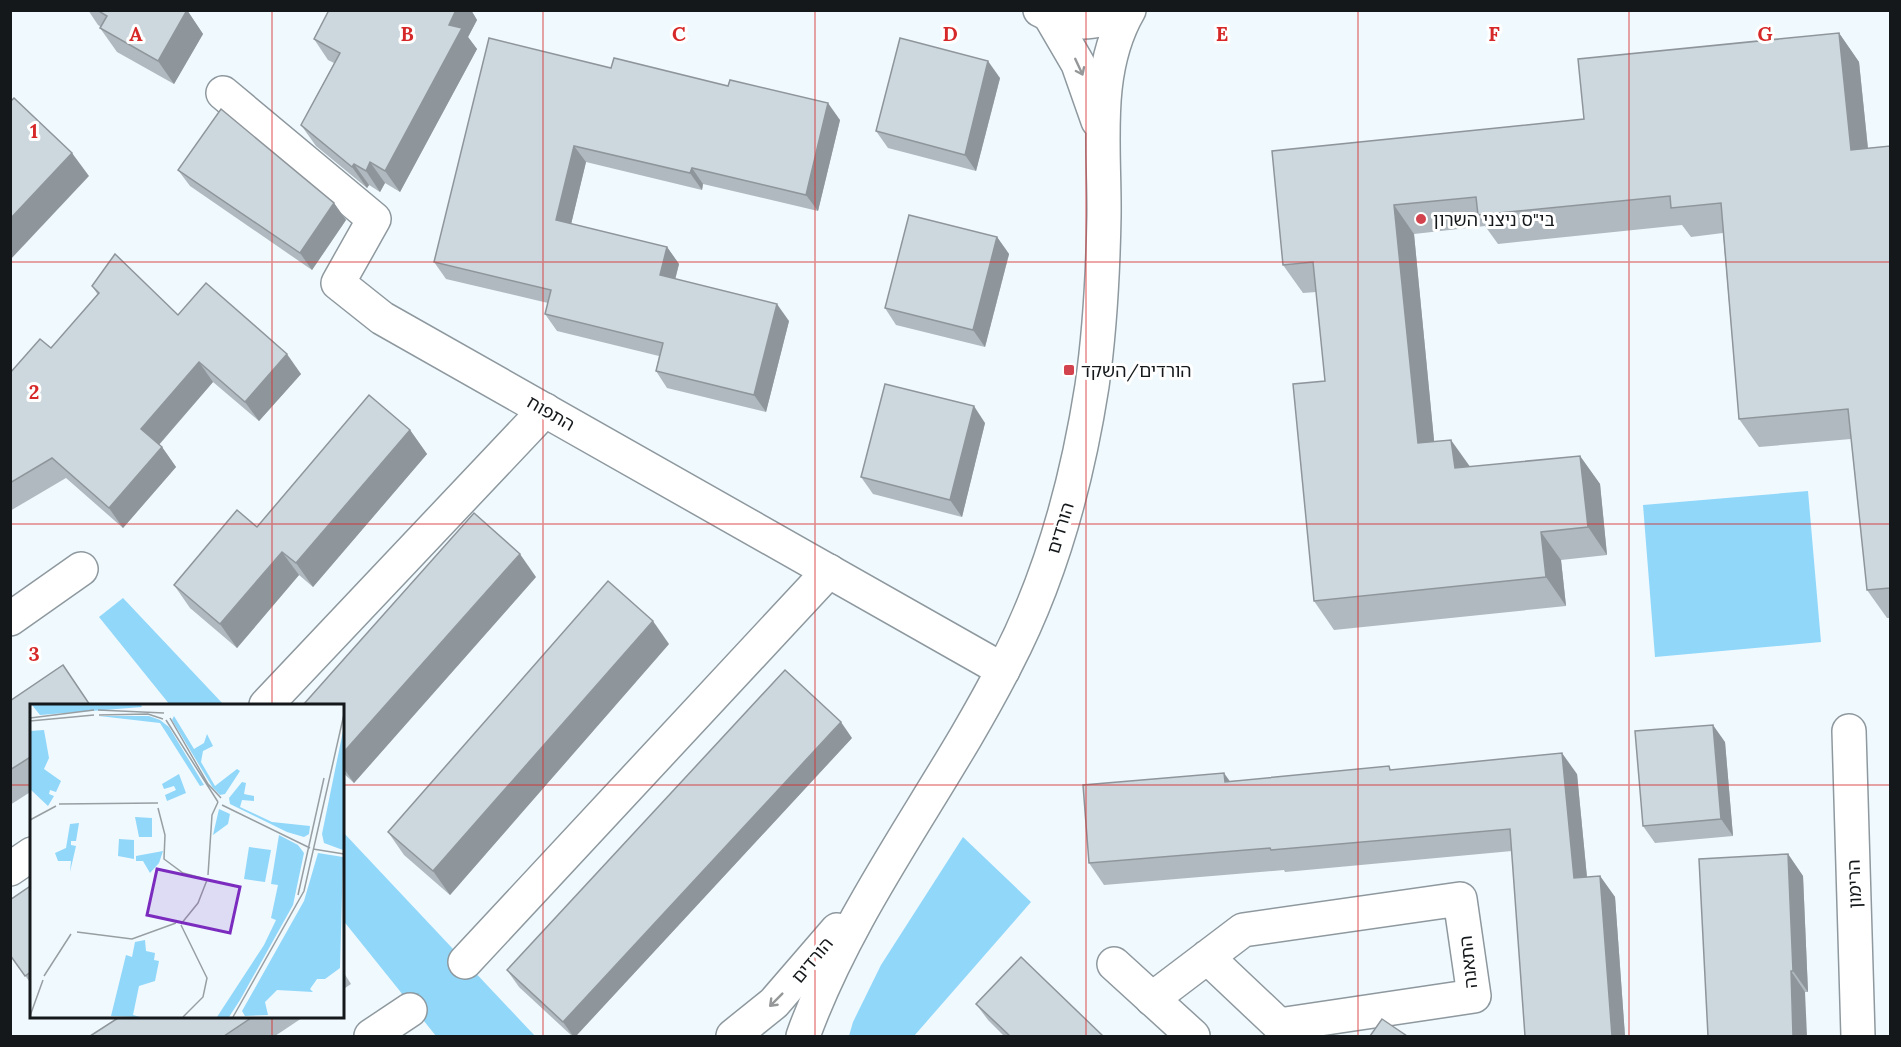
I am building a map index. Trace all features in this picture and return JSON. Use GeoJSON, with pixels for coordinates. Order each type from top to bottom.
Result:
{"type":"FeatureCollection","features":[{"type":"Feature","properties":{"kind":"street"},"geometry":{"type":"LineString","coordinates":[[1045,13],[1067,21],[1085,22],[1097,21],[1122,10]]}},
{"type":"Feature","properties":{"kind":"street","name":"הורדים"},"geometry":{"type":"LineString","coordinates":[[803,1036],[836,961],[882,876],[1003,670],[1031,610],[1051,557],[1082,444],[1092,386],[1103,266],[1103,141],[1106,83],[1115,40],[1129,10]]}},
{"type":"Feature","properties":{"kind":"street","name":"הורדים"},"geometry":{"type":"LineString","coordinates":[[1045,13],[1071,51],[1084,77],[1103,141]]}},
{"type":"Feature","properties":{"kind":"street","name":"התפוח"},"geometry":{"type":"LineString","coordinates":[[223,93],[374,219],[338,283],[382,318],[1003,670]]}},
{"type":"Feature","properties":{"kind":"street"},"geometry":{"type":"LineString","coordinates":[[267,704],[545,410]]}},
{"type":"Feature","properties":{"kind":"street"},"geometry":{"type":"LineString","coordinates":[[10,619],[81,569]]}},
{"type":"Feature","properties":{"kind":"street"},"geometry":{"type":"LineString","coordinates":[[465,962],[829,571]]}},
{"type":"Feature","properties":{"kind":"street","name":"הרימון"},"geometry":{"type":"LineString","coordinates":[[1849,731],[1858,1036]]}},
{"type":"Feature","properties":{"kind":"street"},"geometry":{"type":"LineString","coordinates":[[10,869],[30,855]]}},
{"type":"Feature","properties":{"kind":"street","name":"הורדים"},"geometry":{"type":"LineString","coordinates":[[733,1036],[757,1019],[790,986],[882,876]]}},
{"type":"Feature","properties":{"kind":"street","name":"התאנה"},"geometry":{"type":"LineString","coordinates":[[1152,999],[1207,957],[1243,930],[1460,899],[1474,996],[1279,1025],[1207,957]]}},
{"type":"Feature","properties":{"kind":"street"},"geometry":{"type":"LineString","coordinates":[[1114,964],[1193,1036]]}},
{"type":"Feature","properties":{"kind":"street"},"geometry":{"type":"LineString","coordinates":[[371,1036],[410,1010]]}},
{"type":"Feature","properties":{"kind":"shaded area"},"geometry":{"type":"Polygon","coordinates":[[[1808,491],[1821,642],[1655,657],[1643,505],[1808,491]]]}},
{"type":"Feature","properties":{"kind":"shaded area"},"geometry":{"type":"Polygon","coordinates":[[[123,598],[223,704],[169,704],[99,617],[123,598]]]}},
{"type":"Feature","properties":{"kind":"shaded area"},"geometry":{"type":"Polygon","coordinates":[[[344,833],[535,1036],[436,1036],[344,921],[344,833]]]}},
{"type":"Feature","properties":{"kind":"shaded area"},"geometry":{"type":"Polygon","coordinates":[[[963,837],[1031,902],[914,1036],[849,1036],[853,1022],[881,965],[963,837]]]}},
{"type":"Feature","properties":{"kind":"building"},"geometry":{"type":"Polygon","coordinates":[[[97,10],[187,10],[158,61],[100,28],[107,16],[97,10]]]}},
{"type":"Feature","properties":{"kind":"building"},"geometry":{"type":"Polygon","coordinates":[[[329,10],[456,10],[449,25],[462,28],[385,171],[370,162],[366,171],[354,164],[352,167],[301,125],[340,53],[314,39],[329,10]]]}},
{"type":"Feature","properties":{"kind":"building"},"geometry":{"type":"Polygon","coordinates":[[[1839,33],[1851,150],[1890,146],[1890,588],[1867,590],[1848,409],[1739,419],[1721,203],[1671,208],[1670,196],[1478,215],[1476,197],[1394,205],[1418,443],[1451,440],[1455,468],[1580,456],[1588,527],[1541,532],[1546,577],[1314,601],[1293,384],[1325,381],[1313,262],[1283,265],[1272,151],[1584,119],[1578,59],[1839,33]]]}},
{"type":"Feature","properties":{"kind":"building"},"geometry":{"type":"Polygon","coordinates":[[[489,38],[611,68],[614,58],[728,86],[730,80],[828,103],[806,195],[692,168],[690,173],[574,146],[556,220],[667,247],[660,275],[777,304],[754,395],[656,371],[663,343],[545,314],[551,290],[434,262],[489,38]]]}},
{"type":"Feature","properties":{"kind":"building"},"geometry":{"type":"Polygon","coordinates":[[[900,38],[988,61],[965,155],[876,131],[900,38]]]}},
{"type":"Feature","properties":{"kind":"building"},"geometry":{"type":"Polygon","coordinates":[[[14,98],[72,153],[10,219],[10,102],[14,98]]]}},
{"type":"Feature","properties":{"kind":"building"},"geometry":{"type":"Polygon","coordinates":[[[221,109],[334,203],[300,253],[178,170],[221,109]]]}},
{"type":"Feature","properties":{"kind":"building"},"geometry":{"type":"Polygon","coordinates":[[[909,215],[997,237],[973,330],[885,308],[909,215]]]}},
{"type":"Feature","properties":{"kind":"building"},"geometry":{"type":"Polygon","coordinates":[[[115,254],[178,315],[206,283],[287,354],[245,402],[199,362],[141,429],[162,447],[109,508],[52,458],[10,483],[10,373],[40,339],[51,348],[99,293],[92,286],[115,254]]]}},
{"type":"Feature","properties":{"kind":"building"},"geometry":{"type":"Polygon","coordinates":[[[885,384],[974,406],[950,500],[861,477],[885,384]]]}},
{"type":"Feature","properties":{"kind":"building"},"geometry":{"type":"Polygon","coordinates":[[[369,395],[410,430],[296,563],[282,552],[220,624],[174,585],[237,510],[257,527],[369,395]]]}},
{"type":"Feature","properties":{"kind":"building"},"geometry":{"type":"Polygon","coordinates":[[[474,513],[520,554],[344,752],[344,704],[304,704],[474,513]]]}},
{"type":"Feature","properties":{"kind":"building"},"geometry":{"type":"Polygon","coordinates":[[[608,581],[653,621],[433,871],[388,832],[608,581]]]}},
{"type":"Feature","properties":{"kind":"building"},"geometry":{"type":"Polygon","coordinates":[[[63,665],[89,704],[30,704],[30,757],[10,770],[10,701],[63,665]]]}},
{"type":"Feature","properties":{"kind":"building"},"geometry":{"type":"Polygon","coordinates":[[[785,670],[841,722],[563,1022],[507,970],[785,670]]]}},
{"type":"Feature","properties":{"kind":"building"},"geometry":{"type":"Polygon","coordinates":[[[1713,725],[1721,819],[1643,826],[1635,731],[1713,725]]]}},
{"type":"Feature","properties":{"kind":"building"},"geometry":{"type":"Polygon","coordinates":[[[1562,753],[1574,878],[1600,876],[1612,1036],[1525,1036],[1510,829],[1089,863],[1083,785],[1224,773],[1225,782],[1389,766],[1390,770],[1562,753]]]}},
{"type":"Feature","properties":{"kind":"building"},"geometry":{"type":"Polygon","coordinates":[[[1788,854],[1793,1036],[1708,1036],[1699,859],[1788,854]]]}},
{"type":"Feature","properties":{"kind":"building"},"geometry":{"type":"Polygon","coordinates":[[[30,886],[30,972],[25,976],[10,955],[10,900],[30,886]]]}},
{"type":"Feature","properties":{"kind":"building"},"geometry":{"type":"Polygon","coordinates":[[[1021,957],[1103,1036],[1010,1036],[976,1004],[1021,957]]]}},
{"type":"Feature","properties":{"kind":"building"},"geometry":{"type":"Polygon","coordinates":[[[119,1017],[252,1017],[224,1036],[90,1036],[119,1017]]]}},
{"type":"Feature","properties":{"kind":"building"},"geometry":{"type":"Polygon","coordinates":[[[1382,1019],[1407,1036],[1370,1036],[1382,1019]]]}},
{"type":"Feature","properties":{"kind":"place","name":"בי\"ס ניצני השרון"},"geometry":{"type":"Point","coordinates":[1421,219]}},
{"type":"Feature","properties":{"kind":"place","name":"הורדים/השקד"},"geometry":{"type":"Point","coordinates":[1069,370]}}]}
